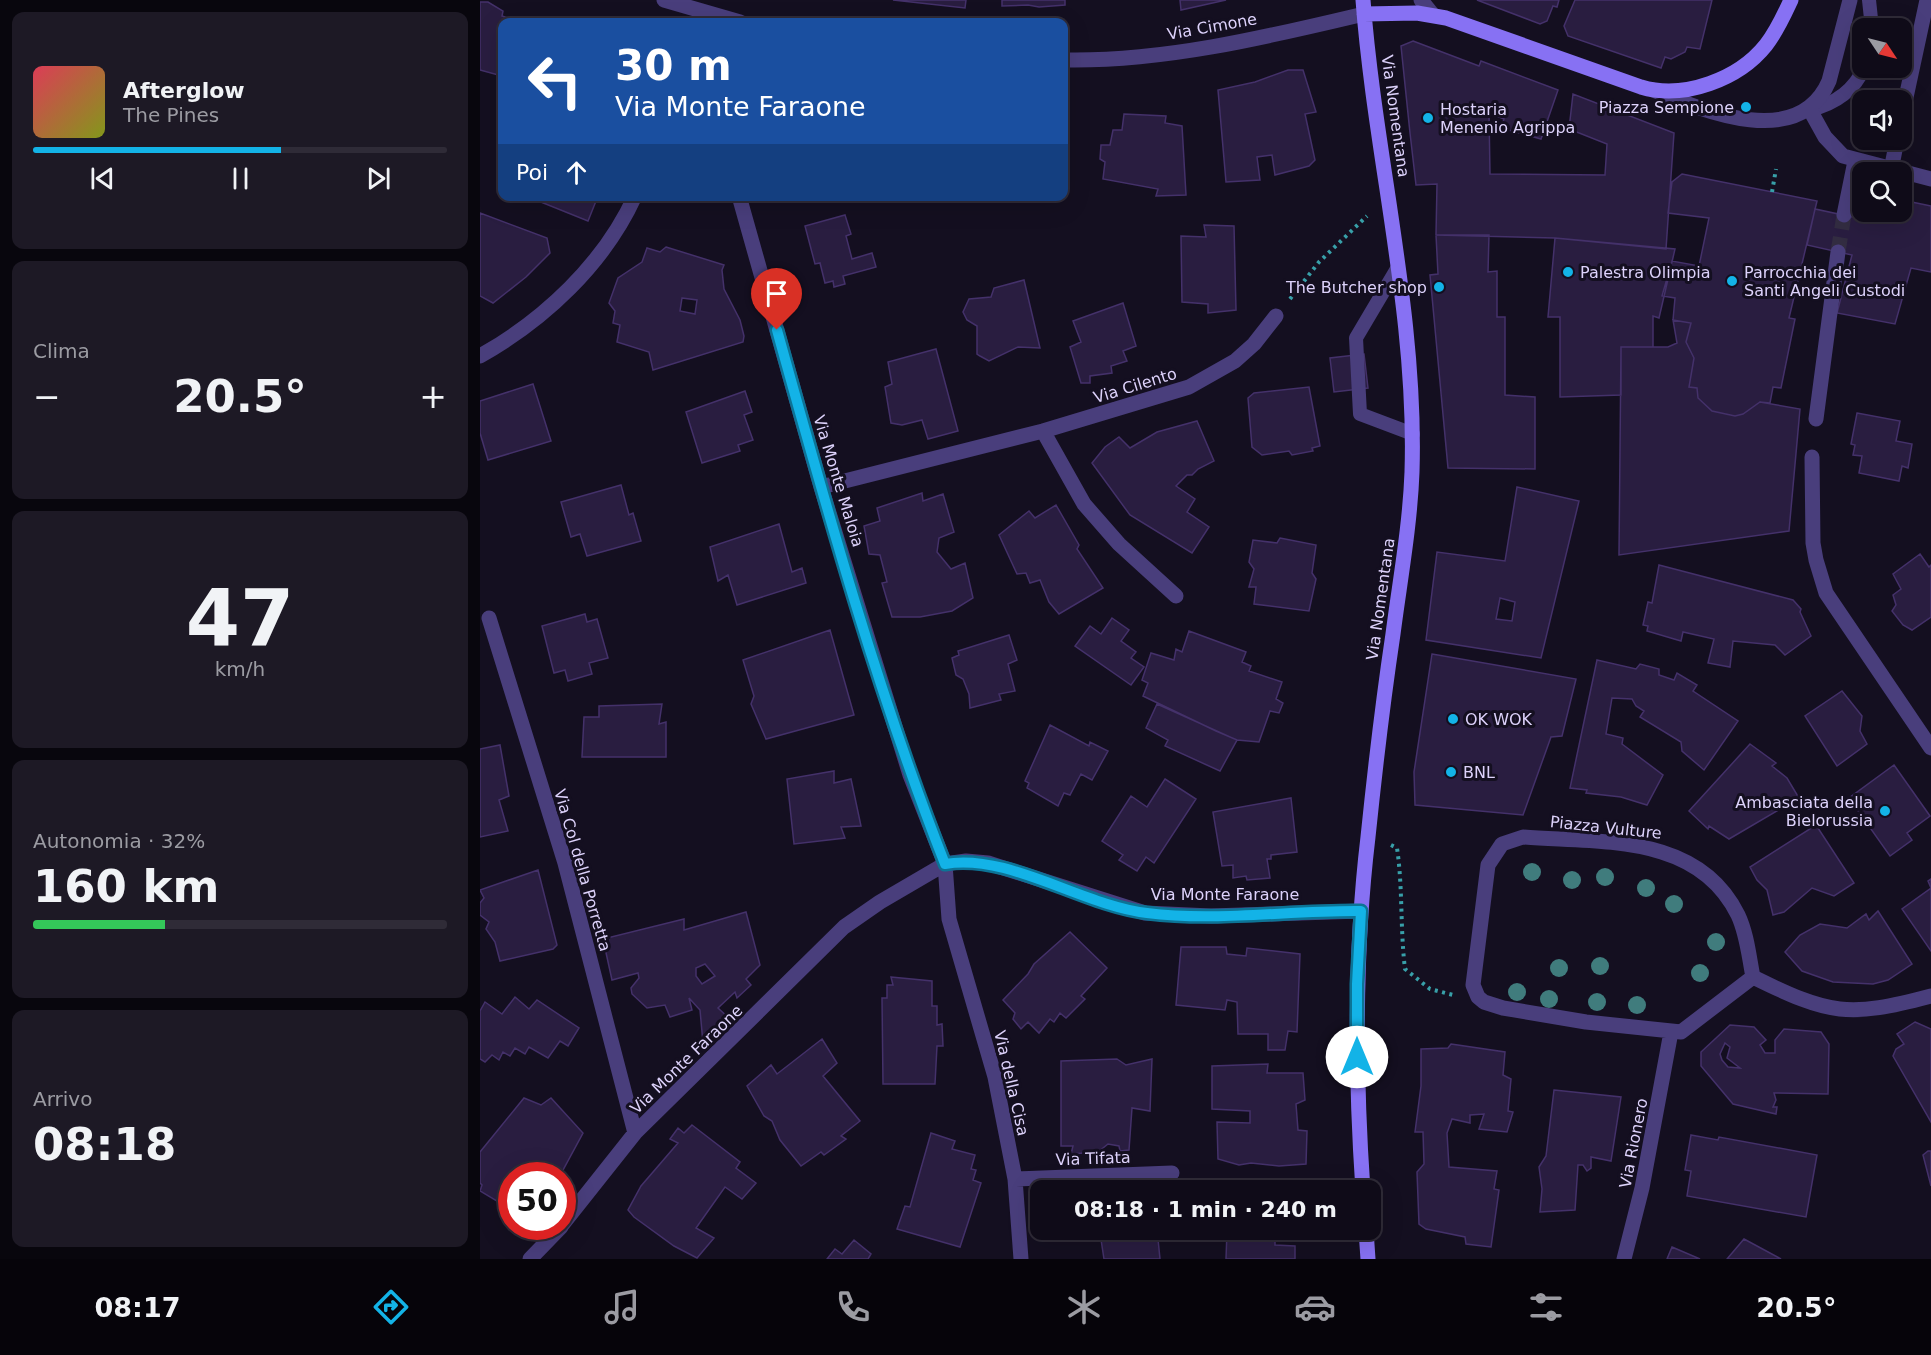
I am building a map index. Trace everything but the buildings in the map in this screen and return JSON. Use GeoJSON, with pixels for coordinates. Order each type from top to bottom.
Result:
{"type":"FeatureCollection","features":[{"type":"Feature","properties":{"kind":"main road"},"geometry":{"type":"LineString","coordinates":[[1363,7],[1433,15],[1651,90],[1683,90],[1699,87],[1741,68],[1767,44],[1791,0]]}},
{"type":"Feature","properties":{"kind":"main road","name":"Via Nomentana"},"geometry":{"type":"LineString","coordinates":[[1363,7],[1398,267],[1413,434],[1411,501],[1371,805],[1361,911],[1357,1046],[1363,1180]]}},
{"type":"Feature","properties":{"kind":"main road"},"geometry":{"type":"LineString","coordinates":[[1367,1240],[1368,1259]]}},
{"type":"Feature","properties":{"kind":"street"},"geometry":{"type":"LineString","coordinates":[[664,0],[721,18]]}},
{"type":"Feature","properties":{"kind":"street"},"geometry":{"type":"LineString","coordinates":[[1421,0],[1433,15]]}},
{"type":"Feature","properties":{"kind":"street"},"geometry":{"type":"LineString","coordinates":[[1651,90],[1713,114],[1742,120],[1769,119],[1810,110],[1824,92],[1829,81],[1850,0]]}},
{"type":"Feature","properties":{"kind":"street"},"geometry":{"type":"LineString","coordinates":[[1908,90],[1927,0]]}},
{"type":"Feature","properties":{"kind":"street","name":"Via Cimone"},"geometry":{"type":"LineString","coordinates":[[1068,60],[1119,58],[1200,48],[1363,7]]}},
{"type":"Feature","properties":{"kind":"street"},"geometry":{"type":"LineString","coordinates":[[1810,110],[1832,147],[1843,156],[1859,162]]}},
{"type":"Feature","properties":{"kind":"street"},"geometry":{"type":"LineString","coordinates":[[1844,215],[1855,161]]}},
{"type":"Feature","properties":{"kind":"street"},"geometry":{"type":"LineString","coordinates":[[1912,175],[1931,179]]}},
{"type":"Feature","properties":{"kind":"street"},"geometry":{"type":"LineString","coordinates":[[480,356],[529,323],[577,280],[620,226],[632,201]]}},
{"type":"Feature","properties":{"kind":"street","name":"Via Monte Maloia"},"geometry":{"type":"LineString","coordinates":[[740,201],[821,487],[910,775],[945,864]]}},
{"type":"Feature","properties":{"kind":"street"},"geometry":{"type":"LineString","coordinates":[[1815,419],[1838,252]]}},
{"type":"Feature","properties":{"kind":"street","name":"Via Cilento"},"geometry":{"type":"LineString","coordinates":[[821,487],[1043,431],[1118,410],[1201,382],[1244,354],[1276,316]]}},
{"type":"Feature","properties":{"kind":"street"},"geometry":{"type":"LineString","coordinates":[[1043,431],[1068,478],[1091,513],[1119,544],[1176,596]]}},
{"type":"Feature","properties":{"kind":"street"},"geometry":{"type":"LineString","coordinates":[[1812,457],[1813,543],[1826,593],[1931,748]]}},
{"type":"Feature","properties":{"kind":"street","name":"Via Col della Porretta"},"geometry":{"type":"LineString","coordinates":[[489,618],[565,863],[635,1133]]}},
{"type":"Feature","properties":{"kind":"street","name":"Piazza Vulture"},"geometry":{"type":"LineString","coordinates":[[1478,997],[1473,985],[1488,865],[1502,844],[1523,837],[1652,848],[1688,860],[1713,878],[1729,900],[1742,926],[1753,977]]}},
{"type":"Feature","properties":{"kind":"street","name":"Via Monte Faraone"},"geometry":{"type":"LineString","coordinates":[[576,1208],[635,1133],[844,927],[880,902],[945,864],[966,861],[988,863],[1145,913],[1211,916],[1361,911]]}},
{"type":"Feature","properties":{"kind":"street","name":"Via della Cisa"},"geometry":{"type":"LineString","coordinates":[[945,864],[949,919],[994,1077],[1015,1179],[1021,1259]]}},
{"type":"Feature","properties":{"kind":"street"},"geometry":{"type":"LineString","coordinates":[[1478,997],[1503,1008],[1586,1022],[1681,1032],[1753,977],[1803,1001],[1835,1010],[1875,1010],[1931,996]]}},
{"type":"Feature","properties":{"kind":"street","name":"Via Rionero"},"geometry":{"type":"LineString","coordinates":[[1624,1259],[1642,1188],[1671,1032]]}},
{"type":"Feature","properties":{"kind":"street","name":"Via Tifata"},"geometry":{"type":"LineString","coordinates":[[1015,1179],[1172,1173]]}},
{"type":"Feature","properties":{"kind":"street","name":"Via Monte Faraone"},"geometry":{"type":"LineString","coordinates":[[530,1259],[548,1240]]}},
{"type":"Feature","properties":{"kind":"lane"},"geometry":{"type":"LineString","coordinates":[[1869,0],[1871,18]]}},
{"type":"Feature","properties":{"kind":"lane"},"geometry":{"type":"LineString","coordinates":[[1810,110],[1822,107],[1844,95],[1857,78]]}},
{"type":"Feature","properties":{"kind":"lane"},"geometry":{"type":"LineString","coordinates":[[1398,267],[1356,338],[1360,414],[1413,434]]}},
{"type":"Feature","properties":{"kind":"path"},"geometry":{"type":"LineString","coordinates":[[1772,192],[1776,169]]}},
{"type":"Feature","properties":{"kind":"path"},"geometry":{"type":"LineString","coordinates":[[1276,316],[1319,262],[1389,195]]}},
{"type":"Feature","properties":{"kind":"path"},"geometry":{"type":"LineString","coordinates":[[1397,848],[1402,884],[1400,928],[1405,969],[1419,982],[1443,994],[1478,997]]}},
{"type":"Feature","properties":{"kind":"tunnel"},"geometry":{"type":"LineString","coordinates":[[1838,252],[1844,215]]}},
{"type":"Feature","properties":{"kind":"place","name":"Piazza Sempione"},"geometry":{"type":"Point","coordinates":[1746,107]}},
{"type":"Feature","properties":{"kind":"place","name":"Hostaria Menenio Agrippa"},"geometry":{"type":"Point","coordinates":[1428,118]}},
{"type":"Feature","properties":{"kind":"place","name":"Palestra Olimpia"},"geometry":{"type":"Point","coordinates":[1568,272]}},
{"type":"Feature","properties":{"kind":"place","name":"Parrocchia dei Santi Angeli Custodi"},"geometry":{"type":"Point","coordinates":[1732,281]}},
{"type":"Feature","properties":{"kind":"place","name":"The Butcher shop"},"geometry":{"type":"Point","coordinates":[1439,287]}},
{"type":"Feature","properties":{"kind":"place","name":"OK WOK"},"geometry":{"type":"Point","coordinates":[1453,719]}},
{"type":"Feature","properties":{"kind":"place","name":"BNL"},"geometry":{"type":"Point","coordinates":[1451,772]}},
{"type":"Feature","properties":{"kind":"place","name":"Ambasciata della Bielorussia"},"geometry":{"type":"Point","coordinates":[1885,811]}},
{"type":"Feature","properties":{"kind":"route"},"geometry":{"type":"LineString","coordinates":[[777,330],[821,487],[910,775],[945,864],[966,861],[988,863],[1113,905],[1145,913],[1211,916],[1361,911],[1357,984],[1357,1057]]}}]}
